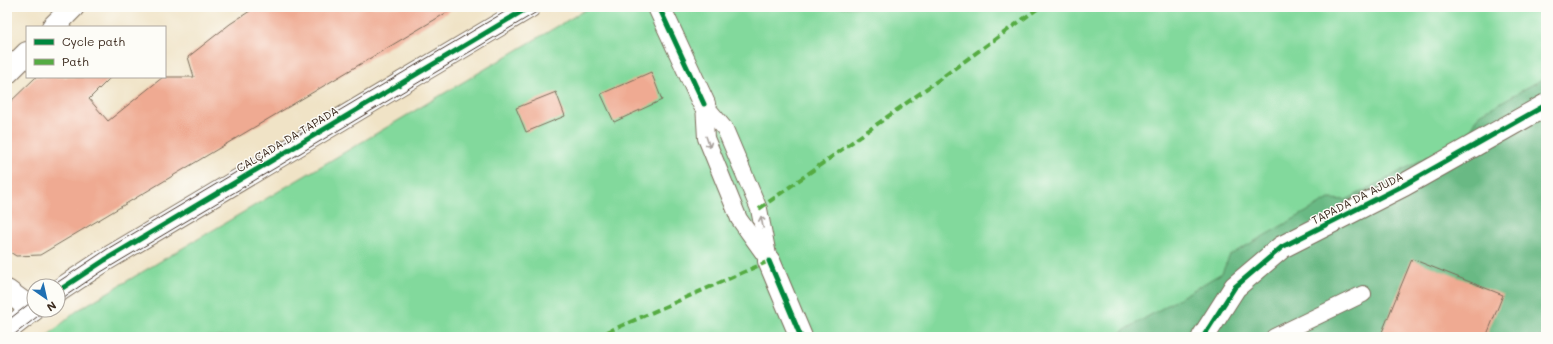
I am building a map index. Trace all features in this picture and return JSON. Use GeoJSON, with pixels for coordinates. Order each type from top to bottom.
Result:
{"type":"FeatureCollection","features":[{"type":"Feature","properties":{"kind":"street"},"geometry":{"type":"LineString","coordinates":[[54,26],[73,7]]}},
{"type":"Feature","properties":{"kind":"street","name":"CALÇADA DA TAPADA"},"geometry":{"type":"LineString","coordinates":[[66,286],[105,260],[529,7]]}},
{"type":"Feature","properties":{"kind":"street"},"geometry":{"type":"LineString","coordinates":[[659,7],[704,104]]}},
{"type":"Feature","properties":{"kind":"street"},"geometry":{"type":"LineString","coordinates":[[7,73],[26,54]]}},
{"type":"Feature","properties":{"kind":"street","name":"TAPADA DA AJUDA"},"geometry":{"type":"LineString","coordinates":[[1203,337],[1235,287],[1282,247],[1404,185],[1546,105]]}},
{"type":"Feature","properties":{"kind":"street"},"geometry":{"type":"LineString","coordinates":[[769,261],[800,337]]}},
{"type":"Feature","properties":{"kind":"street"},"geometry":{"type":"LineString","coordinates":[[7,291],[26,304]]}},
{"type":"Feature","properties":{"kind":"street"},"geometry":{"type":"LineString","coordinates":[[7,330],[26,316]]}},
{"type":"Feature","properties":{"kind":"lane"},"geometry":{"type":"LineString","coordinates":[[704,104],[725,129],[759,209],[769,261]]}},
{"type":"Feature","properties":{"kind":"lane"},"geometry":{"type":"LineString","coordinates":[[704,104],[706,138],[739,219],[769,261]]}},
{"type":"Feature","properties":{"kind":"lane"},"geometry":{"type":"LineString","coordinates":[[1274,337],[1363,294]]}},
{"type":"Feature","properties":{"kind":"green space"},"geometry":{"type":"Polygon","coordinates":[[[590,7],[1546,7],[1546,337],[46,337],[78,310],[590,7]]]}},
{"type":"Feature","properties":{"kind":"green space"},"geometry":{"type":"Polygon","coordinates":[[[1546,77],[1546,337],[1113,337],[1222,273],[1230,255],[1329,199],[1346,200],[1467,136],[1480,114],[1546,77]]]}},
{"type":"Feature","properties":{"kind":"building"},"geometry":{"type":"Polygon","coordinates":[[[256,7],[456,7],[40,255],[16,256],[7,250],[7,105],[35,78],[110,78],[89,99],[108,121],[162,78],[194,77],[188,57],[230,24],[256,7]]]}},
{"type":"Feature","properties":{"kind":"building"},"geometry":{"type":"Polygon","coordinates":[[[651,72],[662,100],[614,122],[601,94],[651,72]]]}},
{"type":"Feature","properties":{"kind":"building"},"geometry":{"type":"Polygon","coordinates":[[[556,92],[565,116],[526,132],[516,108],[556,92]]]}},
{"type":"Feature","properties":{"kind":"building"},"geometry":{"type":"Polygon","coordinates":[[[1412,259],[1503,295],[1486,337],[1380,337],[1412,259]]]}},
{"type":"Feature","properties":{"kind":"tram line"},"geometry":{"type":"LineString","coordinates":[[64,278],[109,248],[513,7]]}},
{"type":"Feature","properties":{"kind":"tram line"},"geometry":{"type":"LineString","coordinates":[[66,296],[101,272],[545,7]]}},
{"type":"Feature","properties":{"kind":"tram line"},"geometry":{"type":"LineString","coordinates":[[7,321],[26,306]]}},
{"type":"Feature","properties":{"kind":"tram line"},"geometry":{"type":"LineString","coordinates":[[11,337],[36,318]]}},
{"type":"Feature","properties":{"kind":"marked path"},"geometry":{"type":"LineString","coordinates":[[759,209],[1040,7]]}},
{"type":"Feature","properties":{"kind":"marked path"},"geometry":{"type":"LineString","coordinates":[[596,337],[769,261]]}},
{"type":"Feature","properties":{"kind":"cycle path"},"geometry":{"type":"LineString","coordinates":[[66,286],[105,260],[529,7]]}},
{"type":"Feature","properties":{"kind":"cycle path"},"geometry":{"type":"LineString","coordinates":[[659,7],[704,104]]}},
{"type":"Feature","properties":{"kind":"cycle path"},"geometry":{"type":"LineString","coordinates":[[1203,337],[1235,287],[1282,247],[1404,185],[1546,105]]}},
{"type":"Feature","properties":{"kind":"cycle path"},"geometry":{"type":"LineString","coordinates":[[769,261],[801,337]]}}]}
